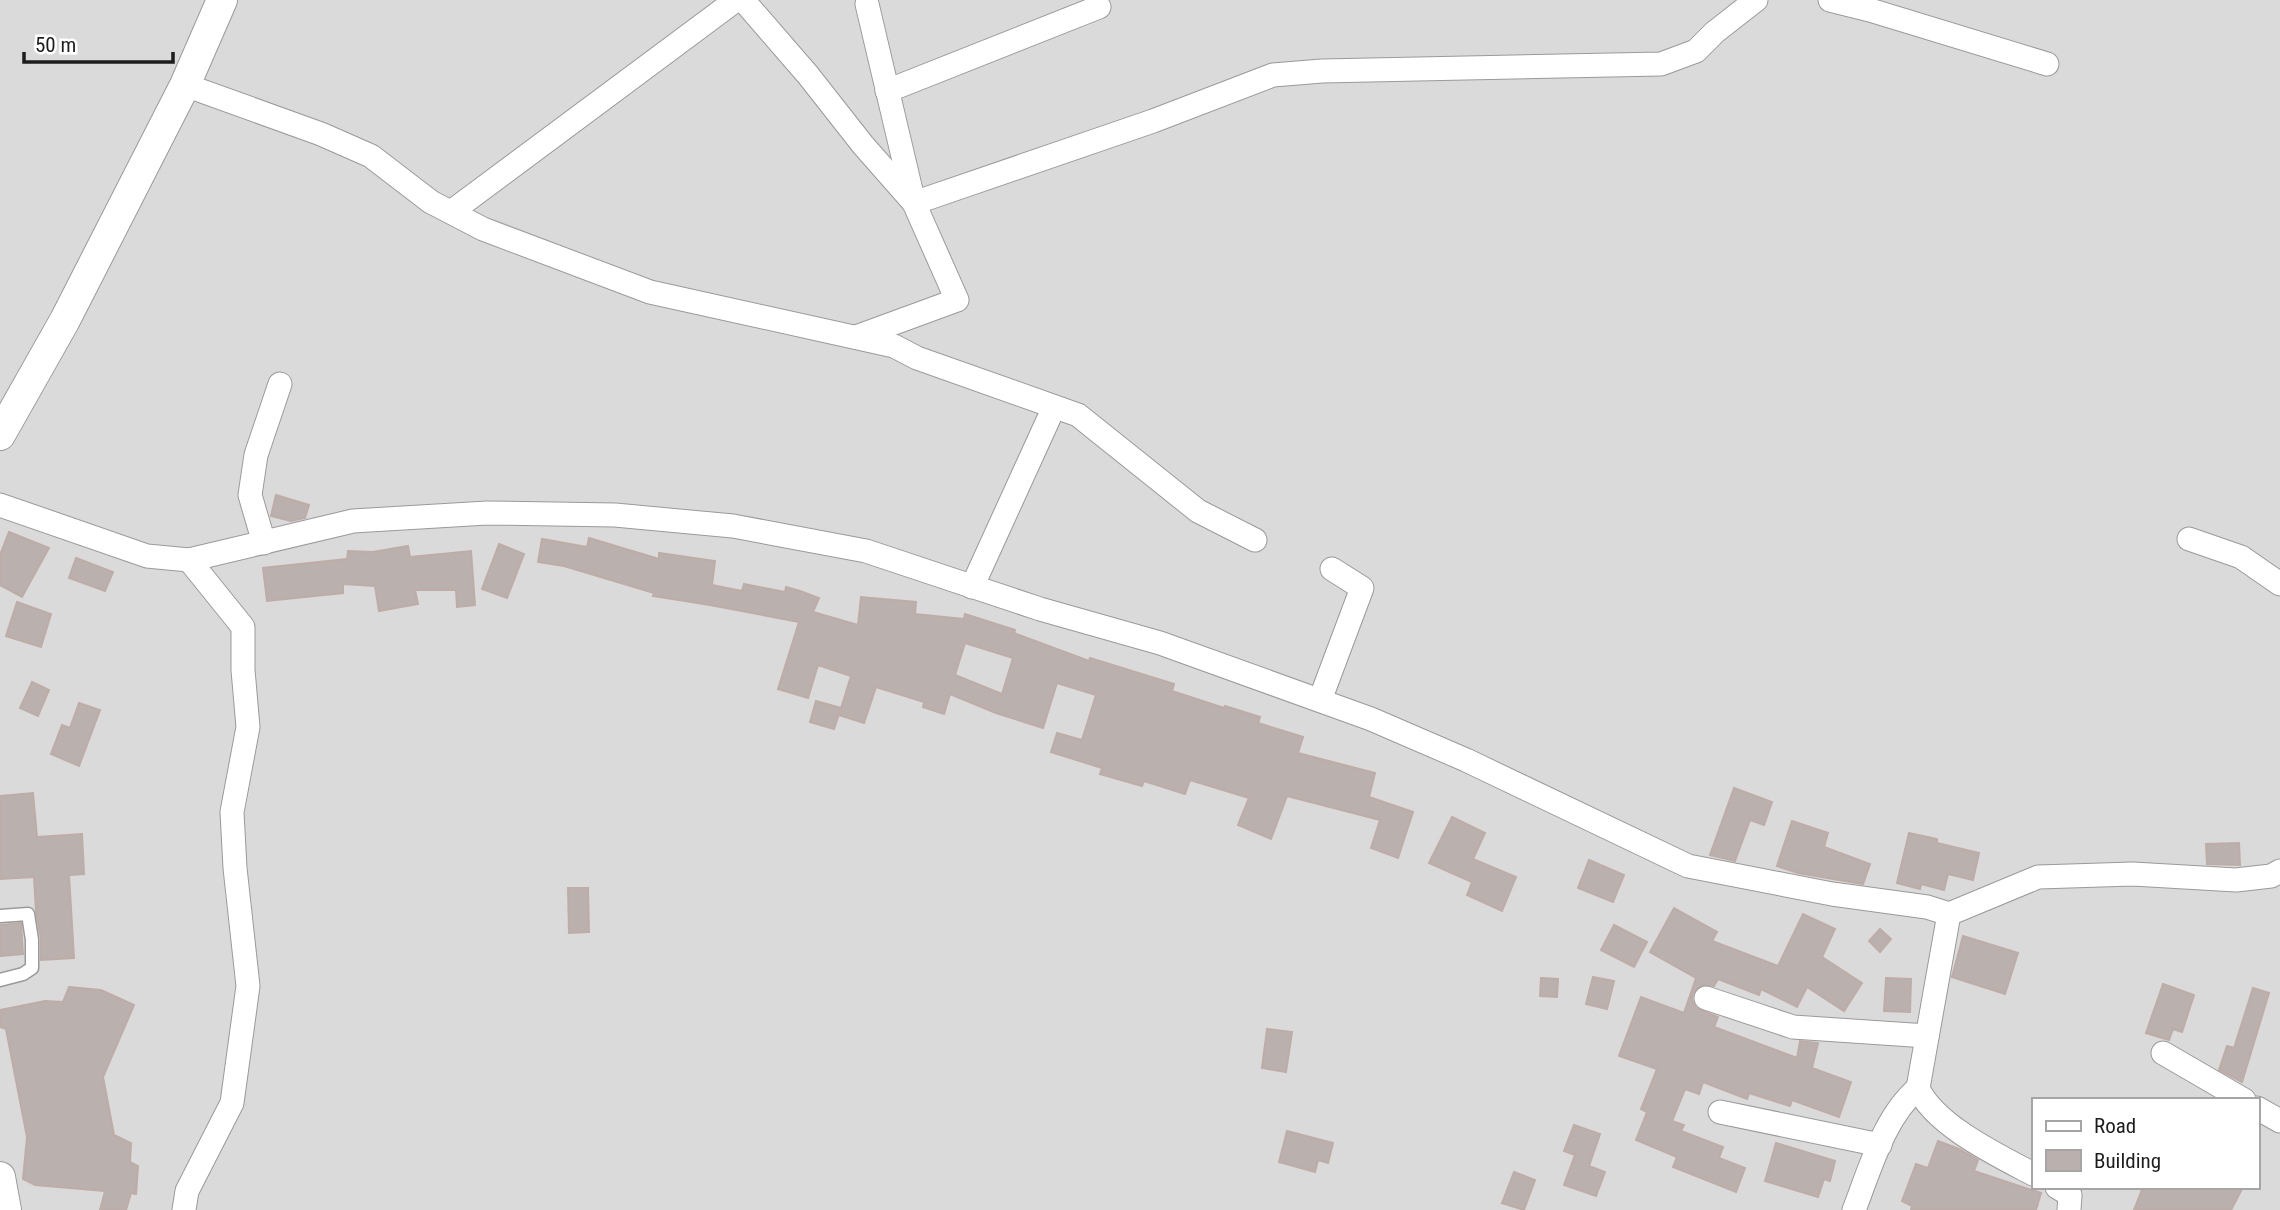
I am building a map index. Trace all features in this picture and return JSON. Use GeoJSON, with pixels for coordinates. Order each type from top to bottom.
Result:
{"type":"FeatureCollection","features":[{"type":"Feature","properties":{"kind":"street"},"geometry":{"type":"LineString","coordinates":[[0,435],[65,320],[185,85],[222,0]]}},
{"type":"Feature","properties":{"kind":"street"},"geometry":{"type":"LineString","coordinates":[[451,212],[736,0]]}},
{"type":"Feature","properties":{"kind":"street"},"geometry":{"type":"LineString","coordinates":[[743,0],[914,203]]}},
{"type":"Feature","properties":{"kind":"street"},"geometry":{"type":"LineString","coordinates":[[914,203],[1153,121],[1273,75],[1335,71],[1661,64],[1696,51],[1756,0]]}},
{"type":"Feature","properties":{"kind":"street"},"geometry":{"type":"LineString","coordinates":[[1830,0],[2047,64]]}},
{"type":"Feature","properties":{"kind":"street"},"geometry":{"type":"LineString","coordinates":[[856,337],[957,300],[914,203],[867,4]]}},
{"type":"Feature","properties":{"kind":"street"},"geometry":{"type":"LineString","coordinates":[[887,91],[1099,6]]}},
{"type":"Feature","properties":{"kind":"street"},"geometry":{"type":"LineString","coordinates":[[185,85],[321,134],[371,156],[431,202],[483,229],[650,292],[894,346],[916,358],[1078,415],[1198,511],[1255,540]]}},
{"type":"Feature","properties":{"kind":"street"},"geometry":{"type":"LineString","coordinates":[[264,543],[250,495],[256,455],[280,384]]}},
{"type":"Feature","properties":{"kind":"street"},"geometry":{"type":"LineString","coordinates":[[972,587],[1054,407]]}},
{"type":"Feature","properties":{"kind":"street"},"geometry":{"type":"LineString","coordinates":[[0,505],[147,556],[189,559],[353,521],[487,513],[615,515],[733,526],[866,551],[1040,609],[1160,643],[1371,719],[1466,760],[1688,866],[1832,894],[1927,907],[1949,914],[2038,877],[2133,874],[2236,880],[2271,876],[2280,872]]}},
{"type":"Feature","properties":{"kind":"street"},"geometry":{"type":"LineString","coordinates":[[2189,539],[2241,557],[2280,584]]}},
{"type":"Feature","properties":{"kind":"street"},"geometry":{"type":"LineString","coordinates":[[184,1210],[187,1191],[232,1103],[248,986],[232,812],[248,727],[243,670],[243,628],[189,559]]}},
{"type":"Feature","properties":{"kind":"street"},"geometry":{"type":"LineString","coordinates":[[1320,700],[1362,588],[1332,569]]}},
{"type":"Feature","properties":{"kind":"street"},"geometry":{"type":"LineString","coordinates":[[1949,914],[1918,1088],[1923,1099],[1943,1119],[1985,1149],[2032,1173]]}},
{"type":"Feature","properties":{"kind":"street"},"geometry":{"type":"LineString","coordinates":[[1706,998],[1793,1027],[1927,1036]]}},
{"type":"Feature","properties":{"kind":"street"},"geometry":{"type":"LineString","coordinates":[[2163,1053],[2241,1098]]}},
{"type":"Feature","properties":{"kind":"street"},"geometry":{"type":"LineString","coordinates":[[1854,1210],[1880,1146],[1904,1100],[1918,1088]]}},
{"type":"Feature","properties":{"kind":"street"},"geometry":{"type":"LineString","coordinates":[[2259,1109],[2280,1121]]}},
{"type":"Feature","properties":{"kind":"street"},"geometry":{"type":"LineString","coordinates":[[1720,1112],[1880,1146]]}},
{"type":"Feature","properties":{"kind":"street"},"geometry":{"type":"LineString","coordinates":[[0,1177],[6,1210]]}},
{"type":"Feature","properties":{"kind":"street"},"geometry":{"type":"LineString","coordinates":[[2060,1189],[2070,1195],[2069,1210]]}},
{"type":"Feature","properties":{"kind":"lane"},"geometry":{"type":"LineString","coordinates":[[0,916],[28,914],[32,940],[32,968],[23,974],[0,980]]}},
{"type":"Feature","properties":{"kind":"shaded area"},"geometry":{"type":"Polygon","coordinates":[[[0,0],[2280,0],[2280,1210],[0,1210],[0,0]]]}},
{"type":"Feature","properties":{"kind":"building"},"geometry":{"type":"Polygon","coordinates":[[[276,495],[309,505],[305,518],[291,521],[271,516],[276,495]]]}},
{"type":"Feature","properties":{"kind":"building"},"geometry":{"type":"Polygon","coordinates":[[[9,532],[49,548],[22,597],[0,585],[0,555],[9,532]]]}},
{"type":"Feature","properties":{"kind":"building"},"geometry":{"type":"Polygon","coordinates":[[[589,538],[659,559],[659,553],[715,561],[712,585],[742,591],[744,584],[785,592],[786,587],[819,598],[813,612],[858,625],[861,597],[916,602],[915,614],[964,619],[965,614],[1015,630],[1014,633],[1089,661],[1090,658],[1174,684],[1172,691],[1260,717],[1258,723],[1303,737],[1298,753],[1375,773],[1369,797],[1413,812],[1398,858],[1371,848],[1380,820],[1287,796],[1271,839],[1238,825],[1249,798],[1190,780],[1185,794],[1144,781],[1142,786],[1100,774],[1102,768],[1051,752],[1057,733],[1082,740],[1096,695],[1057,683],[1043,728],[950,694],[944,714],[923,707],[924,702],[876,687],[864,723],[839,715],[851,676],[818,665],[808,698],[778,689],[799,622],[653,596],[654,593],[564,566],[538,562],[542,539],[587,547],[589,538]],[[965,643],[955,675],[1002,694],[1013,658],[965,643]]]}},
{"type":"Feature","properties":{"kind":"building"},"geometry":{"type":"Polygon","coordinates":[[[499,544],[524,554],[507,598],[482,589],[499,544]]]}},
{"type":"Feature","properties":{"kind":"building"},"geometry":{"type":"Polygon","coordinates":[[[408,546],[410,557],[471,551],[475,605],[457,607],[456,590],[415,590],[418,604],[379,611],[375,586],[343,584],[343,593],[267,601],[263,568],[347,559],[348,551],[373,552],[408,546]]]}},
{"type":"Feature","properties":{"kind":"building"},"geometry":{"type":"Polygon","coordinates":[[[76,558],[113,572],[105,591],[69,578],[76,558]]]}},
{"type":"Feature","properties":{"kind":"building"},"geometry":{"type":"Polygon","coordinates":[[[17,602],[51,614],[41,647],[6,636],[17,602]]]}},
{"type":"Feature","properties":{"kind":"building"},"geometry":{"type":"Polygon","coordinates":[[[32,682],[49,690],[38,716],[20,708],[32,682]]]}},
{"type":"Feature","properties":{"kind":"building"},"geometry":{"type":"Polygon","coordinates":[[[816,701],[841,708],[834,729],[810,722],[816,701]]]}},
{"type":"Feature","properties":{"kind":"building"},"geometry":{"type":"Polygon","coordinates":[[[79,703],[100,710],[79,766],[51,754],[62,725],[70,728],[79,703]]]}},
{"type":"Feature","properties":{"kind":"building"},"geometry":{"type":"Polygon","coordinates":[[[1734,788],[1772,802],[1764,825],[1750,820],[1735,861],[1710,855],[1734,788]]]}},
{"type":"Feature","properties":{"kind":"building"},"geometry":{"type":"Polygon","coordinates":[[[33,793],[37,837],[82,834],[84,874],[69,875],[74,958],[41,960],[34,877],[0,879],[0,796],[33,793]]]}},
{"type":"Feature","properties":{"kind":"building"},"geometry":{"type":"Polygon","coordinates":[[[1452,817],[1485,833],[1473,859],[1516,877],[1502,911],[1467,895],[1472,882],[1429,863],[1452,817]]]}},
{"type":"Feature","properties":{"kind":"building"},"geometry":{"type":"Polygon","coordinates":[[[1792,821],[1828,833],[1824,847],[1870,864],[1863,884],[1798,873],[1777,866],[1792,821]]]}},
{"type":"Feature","properties":{"kind":"building"},"geometry":{"type":"Polygon","coordinates":[[[1909,833],[1979,853],[1973,880],[1948,874],[1944,890],[1921,884],[1920,889],[1897,883],[1909,833]]]}},
{"type":"Feature","properties":{"kind":"building"},"geometry":{"type":"Polygon","coordinates":[[[2239,843],[2240,865],[2207,864],[2206,844],[2239,843]]]}},
{"type":"Feature","properties":{"kind":"building"},"geometry":{"type":"Polygon","coordinates":[[[1589,860],[1624,875],[1613,902],[1578,888],[1589,860]]]}},
{"type":"Feature","properties":{"kind":"building"},"geometry":{"type":"Polygon","coordinates":[[[568,888],[588,888],[589,932],[569,933],[568,888]]]}},
{"type":"Feature","properties":{"kind":"building"},"geometry":{"type":"Polygon","coordinates":[[[1674,908],[1717,932],[1712,941],[1778,966],[1803,914],[1835,929],[1822,957],[1862,983],[1844,1011],[1807,987],[1797,1007],[1761,989],[1759,995],[1718,979],[1714,986],[1703,985],[1693,993],[1692,1000],[1696,1008],[1718,1017],[1714,1027],[1797,1058],[1800,1041],[1818,1043],[1812,1068],[1851,1082],[1839,1117],[1792,1100],[1790,1106],[1749,1093],[1747,1099],[1703,1082],[1699,1094],[1685,1089],[1672,1121],[1684,1125],[1681,1131],[1723,1147],[1719,1158],[1745,1168],[1736,1192],[1673,1167],[1677,1157],[1636,1140],[1647,1112],[1641,1109],[1657,1069],[1619,1056],[1641,997],[1684,1013],[1696,978],[1650,952],[1674,908]]]}},
{"type":"Feature","properties":{"kind":"building"},"geometry":{"type":"Polygon","coordinates":[[[21,923],[23,954],[0,956],[0,925],[21,923]]]}},
{"type":"Feature","properties":{"kind":"building"},"geometry":{"type":"Polygon","coordinates":[[[1614,925],[1647,942],[1634,967],[1601,950],[1614,925]]]}},
{"type":"Feature","properties":{"kind":"building"},"geometry":{"type":"Polygon","coordinates":[[[1880,929],[1891,939],[1880,952],[1869,941],[1880,929]]]}},
{"type":"Feature","properties":{"kind":"building"},"geometry":{"type":"Polygon","coordinates":[[[1963,936],[2018,953],[2005,994],[1952,977],[1963,936]]]}},
{"type":"Feature","properties":{"kind":"building"},"geometry":{"type":"Polygon","coordinates":[[[1593,977],[1614,981],[1607,1009],[1586,1004],[1593,977]]]}},
{"type":"Feature","properties":{"kind":"building"},"geometry":{"type":"Polygon","coordinates":[[[1541,978],[1558,979],[1557,997],[1540,996],[1541,978]]]}},
{"type":"Feature","properties":{"kind":"building"},"geometry":{"type":"Polygon","coordinates":[[[1886,978],[1911,979],[1910,1012],[1884,1011],[1886,978]]]}},
{"type":"Feature","properties":{"kind":"building"},"geometry":{"type":"Polygon","coordinates":[[[2163,984],[2194,995],[2182,1032],[2173,1029],[2169,1040],[2146,1033],[2163,984]]]}},
{"type":"Feature","properties":{"kind":"building"},"geometry":{"type":"Polygon","coordinates":[[[69,987],[101,990],[134,1005],[103,1077],[114,1135],[131,1143],[130,1162],[138,1166],[136,1194],[131,1193],[126,1210],[100,1210],[105,1191],[35,1185],[23,1179],[27,1137],[6,1029],[0,1027],[0,1010],[45,1001],[63,1002],[69,987]]]}},
{"type":"Feature","properties":{"kind":"building"},"geometry":{"type":"Polygon","coordinates":[[[2253,988],[2269,993],[2242,1082],[2219,1070],[2227,1046],[2234,1048],[2253,988]]]}},
{"type":"Feature","properties":{"kind":"building"},"geometry":{"type":"Polygon","coordinates":[[[1267,1029],[1292,1032],[1286,1072],[1262,1068],[1267,1029]]]}},
{"type":"Feature","properties":{"kind":"building"},"geometry":{"type":"Polygon","coordinates":[[[1574,1125],[1600,1134],[1589,1166],[1605,1172],[1596,1196],[1564,1185],[1575,1155],[1564,1151],[1574,1125]]]}},
{"type":"Feature","properties":{"kind":"building"},"geometry":{"type":"Polygon","coordinates":[[[1287,1131],[1333,1143],[1328,1163],[1318,1160],[1315,1172],[1279,1162],[1287,1131]]]}},
{"type":"Feature","properties":{"kind":"building"},"geometry":{"type":"Polygon","coordinates":[[[1938,1141],[1978,1160],[1974,1171],[2041,1193],[2036,1210],[1911,1210],[1912,1206],[1902,1201],[1916,1164],[1928,1168],[1938,1141]]]}},
{"type":"Feature","properties":{"kind":"building"},"geometry":{"type":"Polygon","coordinates":[[[1776,1143],[1835,1161],[1830,1181],[1824,1179],[1818,1197],[1765,1181],[1776,1143]]]}},
{"type":"Feature","properties":{"kind":"building"},"geometry":{"type":"Polygon","coordinates":[[[1514,1172],[1535,1180],[1524,1210],[1502,1203],[1514,1172]]]}},
{"type":"Feature","properties":{"kind":"building"},"geometry":{"type":"Polygon","coordinates":[[[2142,1189],[2242,1189],[2231,1210],[2134,1210],[2142,1189]]]}}]}
